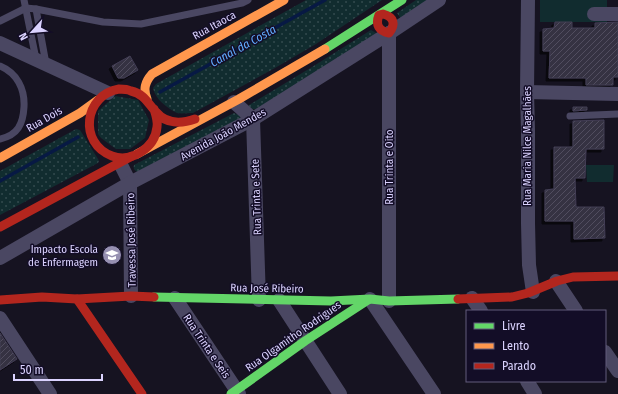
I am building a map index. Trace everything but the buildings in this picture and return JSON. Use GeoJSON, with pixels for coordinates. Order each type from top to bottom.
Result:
{"type":"FeatureCollection","features":[{"type":"Feature","properties":{"kind":"main road","name":"Rua Itaoca"},"geometry":{"type":"LineString","coordinates":[[155,72],[284,0]]}},
{"type":"Feature","properties":{"kind":"main road","name":"Avenida João Mendes"},"geometry":{"type":"LineString","coordinates":[[0,227],[217,112],[308,60],[385,25],[402,0]]}},
{"type":"Feature","properties":{"kind":"main road","name":"Avenida João Mendes"},"geometry":{"type":"LineString","coordinates":[[379,15],[385,25]]}},
{"type":"Feature","properties":{"kind":"main road","name":"Rua Dois"},"geometry":{"type":"LineString","coordinates":[[0,158],[80,113],[107,94],[135,79],[155,72]]}},
{"type":"Feature","properties":{"kind":"main road"},"geometry":{"type":"LineString","coordinates":[[155,72],[148,78],[144,90],[147,99],[162,118],[167,121],[178,123],[190,122],[217,112]]}},
{"type":"Feature","properties":{"kind":"main road"},"geometry":{"type":"LineString","coordinates":[[147,99],[137,92],[126,89],[107,94],[92,109],[89,120],[90,132],[94,141],[101,150],[110,155],[121,158],[130,158],[151,143],[156,132],[157,120],[154,109]]}},
{"type":"Feature","properties":{"kind":"main road","name":"Rua José Ribeiro"},"geometry":{"type":"LineString","coordinates":[[0,300],[42,297],[77,298],[131,296],[331,301],[370,299],[389,301],[512,297],[533,292],[560,279],[573,277],[618,276]]}},
{"type":"Feature","properties":{"kind":"main road"},"geometry":{"type":"LineString","coordinates":[[77,298],[142,394]]}},
{"type":"Feature","properties":{"kind":"main road","name":"Rua Olgamitho Rodrigues"},"geometry":{"type":"LineString","coordinates":[[236,393],[305,341],[370,299]]}},
{"type":"Feature","properties":{"kind":"street","name":"Avenida João Mendes"},"geometry":{"type":"LineString","coordinates":[[0,258],[130,183],[253,119],[385,25],[439,0]]}},
{"type":"Feature","properties":{"kind":"street","name":"Rua Maria Nilce Magalhães"},"geometry":{"type":"LineString","coordinates":[[528,0],[527,92],[529,265],[533,292]]}},
{"type":"Feature","properties":{"kind":"street"},"geometry":{"type":"LineString","coordinates":[[594,14],[618,14]]}},
{"type":"Feature","properties":{"kind":"street","name":"Rua Trinta e Oito"},"geometry":{"type":"LineString","coordinates":[[385,25],[389,301]]}},
{"type":"Feature","properties":{"kind":"street"},"geometry":{"type":"LineString","coordinates":[[0,43],[107,94]]}},
{"type":"Feature","properties":{"kind":"street"},"geometry":{"type":"LineString","coordinates":[[527,92],[618,94]]}},
{"type":"Feature","properties":{"kind":"street"},"geometry":{"type":"LineString","coordinates":[[234,102],[253,119]]}},
{"type":"Feature","properties":{"kind":"street","name":"Rua Trinta e Sete"},"geometry":{"type":"LineString","coordinates":[[253,119],[259,300]]}},
{"type":"Feature","properties":{"kind":"street","name":"Travessa José Ribeiro"},"geometry":{"type":"LineString","coordinates":[[130,158],[131,296]]}},
{"type":"Feature","properties":{"kind":"street"},"geometry":{"type":"LineString","coordinates":[[556,281],[575,310]]}},
{"type":"Feature","properties":{"kind":"street","name":"Rua Trinta e Seis"},"geometry":{"type":"LineString","coordinates":[[175,298],[236,393]]}},
{"type":"Feature","properties":{"kind":"street"},"geometry":{"type":"LineString","coordinates":[[472,298],[480,310]]}},
{"type":"Feature","properties":{"kind":"street"},"geometry":{"type":"LineString","coordinates":[[370,299],[434,394]]}},
{"type":"Feature","properties":{"kind":"street"},"geometry":{"type":"LineString","coordinates":[[279,300],[340,394]]}},
{"type":"Feature","properties":{"kind":"street"},"geometry":{"type":"LineString","coordinates":[[0,318],[50,394]]}},
{"type":"Feature","properties":{"kind":"street"},"geometry":{"type":"LineString","coordinates":[[606,353],[618,371]]}},
{"type":"Feature","properties":{"kind":"street"},"geometry":{"type":"LineString","coordinates":[[528,382],[535,394]]}},
{"type":"Feature","properties":{"kind":"lane"},"geometry":{"type":"LineString","coordinates":[[24,0],[41,62]]}},
{"type":"Feature","properties":{"kind":"lane"},"geometry":{"type":"LineString","coordinates":[[0,21],[26,8],[103,22],[141,24],[242,3],[248,0]]}},
{"type":"Feature","properties":{"kind":"lane"},"geometry":{"type":"LineString","coordinates":[[36,9],[41,62]]}},
{"type":"Feature","properties":{"kind":"lane"},"geometry":{"type":"LineString","coordinates":[[0,66],[7,69],[14,75],[18,81],[24,100],[24,117],[20,126],[12,135],[0,139]]}},
{"type":"Feature","properties":{"kind":"lane"},"geometry":{"type":"LineString","coordinates":[[570,116],[618,114]]}},
{"type":"Feature","properties":{"kind":"green space"},"geometry":{"type":"Polygon","coordinates":[[[306,0],[382,0],[316,44],[193,113],[177,113],[169,109],[156,96],[153,88],[156,84],[306,0]]]}},
{"type":"Feature","properties":{"kind":"green space"},"geometry":{"type":"Polygon","coordinates":[[[416,0],[428,0],[401,19],[397,13],[416,0]]]}},
{"type":"Feature","properties":{"kind":"green space"},"geometry":{"type":"Polygon","coordinates":[[[540,0],[607,0],[607,22],[540,22],[540,0]]]}},
{"type":"Feature","properties":{"kind":"green space"},"geometry":{"type":"Polygon","coordinates":[[[371,30],[378,34],[257,109],[249,108],[249,105],[371,30]]]}},
{"type":"Feature","properties":{"kind":"green space"},"geometry":{"type":"Polygon","coordinates":[[[115,96],[138,100],[149,120],[145,138],[130,149],[116,149],[98,134],[98,111],[115,96]]]}},
{"type":"Feature","properties":{"kind":"green space"},"geometry":{"type":"Polygon","coordinates":[[[234,113],[239,115],[241,118],[137,172],[134,169],[134,165],[234,113]]]}},
{"type":"Feature","properties":{"kind":"green space"},"geometry":{"type":"Polygon","coordinates":[[[76,129],[80,130],[98,159],[98,163],[0,215],[0,171],[76,129]]]}},
{"type":"Feature","properties":{"kind":"green space"},"geometry":{"type":"Polygon","coordinates":[[[586,165],[614,165],[613,182],[587,182],[586,165]]]}},
{"type":"Feature","properties":{"kind":"waterway","name":"Canal da Costa"},"geometry":{"type":"LineString","coordinates":[[160,92],[325,0]]}},
{"type":"Feature","properties":{"kind":"waterway","name":"Canal da Costa"},"geometry":{"type":"LineString","coordinates":[[0,181],[78,137]]}},
{"type":"Feature","properties":{"kind":"traffic: fast"},"geometry":{"type":"LineString","coordinates":[[325,49],[402,0]]}},
{"type":"Feature","properties":{"kind":"traffic: fast"},"geometry":{"type":"LineString","coordinates":[[154,297],[331,301],[370,299],[389,301],[458,299]]}},
{"type":"Feature","properties":{"kind":"traffic: fast"},"geometry":{"type":"LineString","coordinates":[[231,394],[305,341],[368,300]]}},
{"type":"Feature","properties":{"kind":"traffic: slow"},"geometry":{"type":"LineString","coordinates":[[147,99],[145,86],[152,74],[284,0]]}},
{"type":"Feature","properties":{"kind":"traffic: slow"},"geometry":{"type":"LineString","coordinates":[[137,154],[239,99],[325,49]]}},
{"type":"Feature","properties":{"kind":"traffic: slow"},"geometry":{"type":"LineString","coordinates":[[0,158],[80,113],[98,100]]}},
{"type":"Feature","properties":{"kind":"traffic: jam"},"geometry":{"type":"LineString","coordinates":[[383,14],[390,17],[393,21],[393,27],[389,33],[380,29],[377,22],[379,15],[383,14]]}},
{"type":"Feature","properties":{"kind":"traffic: jam"},"geometry":{"type":"LineString","coordinates":[[154,109],[155,111],[157,122],[155,135],[152,141],[141,152],[119,158],[101,150],[94,141],[90,131],[92,109],[98,100],[107,93],[119,89],[124,89],[139,94],[148,102],[153,108],[156,112],[160,116],[169,121],[184,122],[195,119]]}},
{"type":"Feature","properties":{"kind":"traffic: jam"},"geometry":{"type":"LineString","coordinates":[[0,227],[132,156]]}},
{"type":"Feature","properties":{"kind":"traffic: jam"},"geometry":{"type":"LineString","coordinates":[[458,299],[512,297],[573,277],[618,276]]}},
{"type":"Feature","properties":{"kind":"traffic: jam"},"geometry":{"type":"LineString","coordinates":[[0,300],[42,297],[77,299],[131,296],[154,297]]}},
{"type":"Feature","properties":{"kind":"traffic: jam"},"geometry":{"type":"LineString","coordinates":[[77,299],[142,394]]}},
{"type":"Feature","properties":{"kind":"place","name":"Impacto Escola de Enfermagem"},"geometry":{"type":"Point","coordinates":[112,255]}}]}
